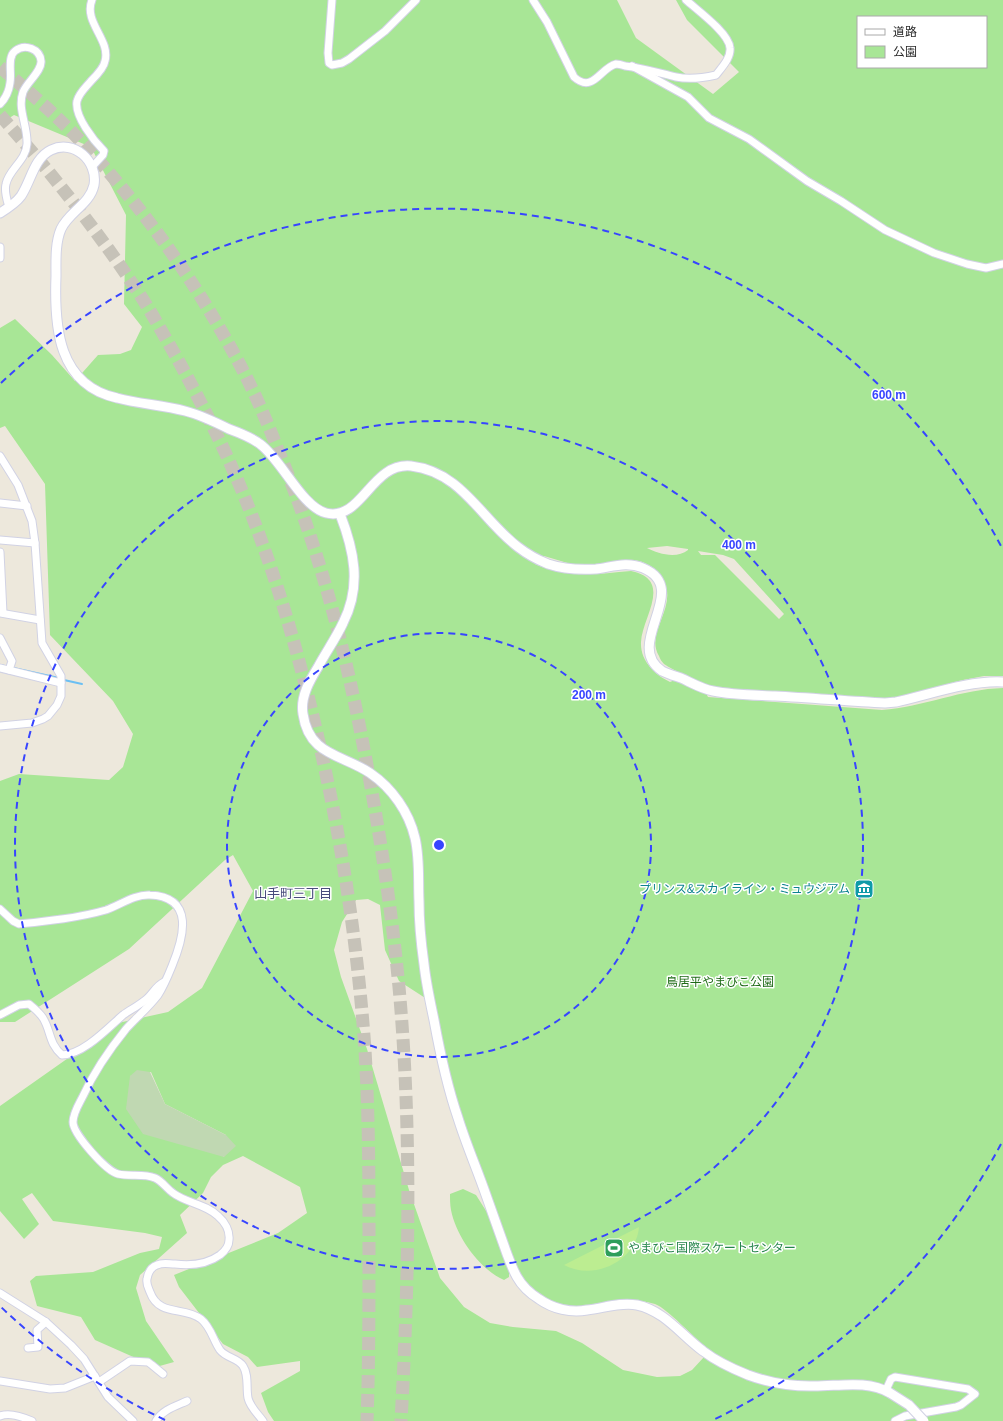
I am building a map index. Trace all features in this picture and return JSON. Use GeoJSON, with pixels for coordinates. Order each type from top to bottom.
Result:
{"type":"FeatureCollection","features":[{"type":"Feature","properties":{"kind":"street"},"geometry":{"type":"LineString","coordinates":[[92,0],[90,4],[90,13],[95,28],[105,47],[106,61],[82,92],[77,102],[78,113],[87,130],[104,151],[103,155],[92,167]]}},
{"type":"Feature","properties":{"kind":"street"},"geometry":{"type":"LineString","coordinates":[[332,0],[328,53],[329,63],[332,65],[342,63],[385,31],[416,0]]}},
{"type":"Feature","properties":{"kind":"street"},"geometry":{"type":"LineString","coordinates":[[534,0],[550,28],[570,71],[579,81],[587,83],[595,80],[607,69],[616,64],[632,66],[677,77],[695,79],[716,75],[725,64],[729,55],[730,47],[727,39],[686,0]]}},
{"type":"Feature","properties":{"kind":"street"},"geometry":{"type":"LineString","coordinates":[[0,104],[4,100],[10,83],[11,57],[15,51],[22,48],[29,47],[35,50],[41,60],[40,68],[27,84],[23,93],[21,104],[27,135],[27,145],[22,159],[8,177],[6,194],[9,207]]}},
{"type":"Feature","properties":{"kind":"street"},"geometry":{"type":"LineString","coordinates":[[632,66],[688,97],[709,118],[749,139],[807,181],[842,200],[885,230],[934,253],[967,264],[986,268],[1003,264]]}},
{"type":"Feature","properties":{"kind":"street"},"geometry":{"type":"LineString","coordinates":[[0,213],[19,199],[40,159],[45,154],[62,147],[76,150],[86,157],[92,167],[94,177],[91,193],[63,225],[57,244],[55,297],[58,329],[62,347],[74,370],[87,386],[100,394],[182,410],[201,416],[246,436],[264,447],[318,510],[326,513],[340,514],[352,507],[375,481],[388,471],[403,466],[414,467],[433,472],[454,483],[517,546],[550,564],[572,569],[599,568],[625,564],[644,568],[656,578],[662,592],[661,603],[650,636],[649,648],[653,661],[661,670],[710,691],[885,703],[896,702],[974,684],[991,681],[1003,682]]}},
{"type":"Feature","properties":{"kind":"street"},"geometry":{"type":"LineString","coordinates":[[0,247],[0,258]]}},
{"type":"Feature","properties":{"kind":"street"},"geometry":{"type":"LineString","coordinates":[[0,456],[18,485],[32,521],[42,643],[61,676],[61,696],[57,705],[48,716],[32,723],[0,726]]}},
{"type":"Feature","properties":{"kind":"street"},"geometry":{"type":"LineString","coordinates":[[0,503],[27,506]]}},
{"type":"Feature","properties":{"kind":"street"},"geometry":{"type":"LineString","coordinates":[[340,514],[349,539],[354,560],[355,578],[353,598],[343,623],[312,677],[304,695],[302,712],[308,733],[318,745],[331,754],[366,770],[379,780],[389,789],[399,802],[412,826],[418,851],[419,912],[424,967],[444,1070],[458,1118],[517,1278],[529,1292],[539,1300],[564,1310],[588,1310],[610,1305],[624,1304],[636,1305],[656,1312],[666,1318],[704,1352],[750,1376],[789,1385],[810,1386],[854,1384],[871,1386],[888,1391],[909,1405],[924,1421]]}},
{"type":"Feature","properties":{"kind":"street"},"geometry":{"type":"LineString","coordinates":[[0,540],[35,543]]}},
{"type":"Feature","properties":{"kind":"street"},"geometry":{"type":"LineString","coordinates":[[0,552],[2,613],[40,620]]}},
{"type":"Feature","properties":{"kind":"street"},"geometry":{"type":"LineString","coordinates":[[0,638],[12,661],[10,670]]}},
{"type":"Feature","properties":{"kind":"street"},"geometry":{"type":"LineString","coordinates":[[0,668],[61,683]]}},
{"type":"Feature","properties":{"kind":"street"},"geometry":{"type":"LineString","coordinates":[[0,909],[13,921],[19,924],[79,916],[107,909],[147,894],[162,896],[173,901],[180,910],[183,919],[182,932],[177,954],[166,981],[158,995],[146,1010],[126,1029],[95,1071],[75,1113],[73,1122],[78,1134],[107,1168],[116,1173],[149,1176],[157,1179],[174,1194],[214,1212],[226,1225],[229,1234],[229,1243],[226,1250],[217,1257],[206,1263],[184,1265],[164,1263],[153,1266],[149,1271],[146,1282],[151,1297],[160,1306],[199,1318],[206,1324],[221,1352],[243,1366],[246,1374],[248,1400],[253,1409],[264,1421]]}},
{"type":"Feature","properties":{"kind":"street"},"geometry":{"type":"LineString","coordinates":[[0,1015],[19,1005],[29,1004],[38,1011],[44,1019],[55,1049],[62,1055],[67,1055],[93,1042],[124,1014],[146,1001],[159,984],[166,981]]}},
{"type":"Feature","properties":{"kind":"street"},"geometry":{"type":"LineString","coordinates":[[0,1294],[46,1322],[84,1359],[108,1397],[134,1421]]}},
{"type":"Feature","properties":{"kind":"street"},"geometry":{"type":"LineString","coordinates":[[28,1348],[38,1347],[37,1330],[46,1322]]}},
{"type":"Feature","properties":{"kind":"street"},"geometry":{"type":"LineString","coordinates":[[0,1381],[50,1389],[65,1388],[97,1379],[130,1361],[148,1362],[163,1374]]}},
{"type":"Feature","properties":{"kind":"street"},"geometry":{"type":"LineString","coordinates":[[888,1391],[890,1379],[895,1377],[968,1389],[975,1394],[956,1407],[905,1416],[895,1421]]}},
{"type":"Feature","properties":{"kind":"street"},"geometry":{"type":"LineString","coordinates":[[156,1421],[166,1411],[187,1401]]}},
{"type":"Feature","properties":{"kind":"street"},"geometry":{"type":"LineString","coordinates":[[0,1416],[4,1414],[19,1416],[32,1421]]}},
{"type":"Feature","properties":{"kind":"green space","name":"鳥居平やまびこ公園"},"geometry":{"type":"Polygon","coordinates":[[[0,0],[617,0],[636,38],[713,94],[739,72],[687,20],[676,0],[1003,0],[1003,676],[984,676],[963,680],[895,698],[879,700],[727,691],[711,688],[674,670],[664,664],[660,658],[656,646],[656,636],[666,605],[667,594],[665,582],[652,567],[643,562],[633,560],[591,565],[571,564],[544,556],[536,559],[535,564],[547,569],[571,574],[631,571],[644,576],[651,582],[653,591],[650,611],[641,642],[641,649],[646,661],[654,671],[664,679],[670,682],[675,680],[706,693],[708,697],[882,710],[912,705],[973,691],[1003,688],[1003,1421],[274,1421],[268,1412],[261,1393],[300,1371],[300,1361],[257,1367],[248,1357],[223,1344],[179,1287],[174,1275],[278,1233],[307,1213],[300,1187],[243,1156],[223,1165],[211,1177],[203,1193],[180,1215],[187,1233],[140,1275],[136,1288],[146,1321],[174,1362],[156,1367],[95,1340],[81,1317],[37,1306],[30,1281],[36,1276],[93,1272],[140,1253],[159,1249],[162,1237],[145,1233],[53,1221],[32,1193],[22,1199],[39,1224],[24,1239],[0,1211],[0,1106],[118,1023],[168,1012],[202,988],[253,891],[233,855],[225,860],[129,949],[15,1022],[0,1022],[0,781],[19,774],[109,780],[123,767],[133,734],[113,701],[50,635],[45,484],[5,426],[0,428],[0,328],[15,319],[52,355],[75,381],[98,355],[120,354],[131,350],[142,327],[124,304],[126,215],[91,147],[14,115],[0,124],[0,0]],[[667,546],[647,548],[668,555],[684,553],[688,550],[688,549],[667,546]],[[698,551],[701,555],[715,555],[779,619],[784,614],[734,559],[723,555],[698,551]],[[368,899],[356,900],[342,922],[334,950],[341,977],[367,1049],[409,1190],[440,1278],[464,1307],[490,1323],[513,1327],[556,1331],[582,1343],[623,1370],[657,1377],[680,1376],[692,1370],[704,1357],[706,1347],[667,1311],[655,1304],[621,1300],[583,1306],[563,1305],[544,1297],[527,1283],[517,1267],[509,1248],[462,1117],[445,1055],[436,1005],[399,981],[385,950],[380,905],[368,899]],[[151,1072],[130,1076],[224,1157],[226,1135],[165,1104],[151,1072]]]}},
{"type":"Feature","properties":{"kind":"green space"},"geometry":{"type":"Polygon","coordinates":[[[137,1070],[150,1072],[165,1104],[226,1135],[236,1146],[224,1157],[143,1134],[126,1109],[130,1076],[137,1070]]]}},
{"type":"Feature","properties":{"kind":"green space"},"geometry":{"type":"Polygon","coordinates":[[[463,1189],[476,1195],[488,1214],[509,1265],[509,1277],[504,1280],[495,1275],[478,1260],[463,1241],[458,1230],[451,1210],[450,1194],[463,1189]]]}},
{"type":"Feature","properties":{"kind":"green space","name":"やまびこ国際スケートセンター"},"geometry":{"type":"Polygon","coordinates":[[[639,1227],[636,1239],[630,1250],[622,1259],[611,1265],[588,1271],[575,1269],[564,1265],[639,1227]]]}},
{"type":"Feature","properties":{"kind":"waterway"},"geometry":{"type":"LineString","coordinates":[[0,665],[59,678]]}},
{"type":"Feature","properties":{"kind":"waterway"},"geometry":{"type":"LineString","coordinates":[[64,680],[82,684]]}},
{"type":"Feature","properties":{"kind":"tunnel"},"geometry":{"type":"LineString","coordinates":[[0,67],[66,126],[107,170],[147,219],[165,244],[217,323],[239,362],[262,412],[305,520],[328,592],[355,702],[368,770],[388,894],[399,987],[406,1095],[408,1204],[406,1313],[401,1421]]}},
{"type":"Feature","properties":{"kind":"tunnel"},"geometry":{"type":"LineString","coordinates":[[0,115],[36,156],[87,220],[140,295],[177,358],[214,428],[243,493],[274,577],[287,620],[321,749],[342,856],[356,953],[365,1050],[368,1123],[369,1334],[367,1421]]}},
{"type":"Feature","properties":{"kind":"place","name":"プリンス&スカイライン・ミュウジアム"},"geometry":{"type":"Point","coordinates":[864,889]}},
{"type":"Feature","properties":{"kind":"place","name":"やまびこ国際スケートセンター"},"geometry":{"type":"Point","coordinates":[614,1248]}},
{"type":"Feature","properties":{"kind":"district","name":"山手町三丁目"},"geometry":{"type":"Point","coordinates":[293,893]}}]}
